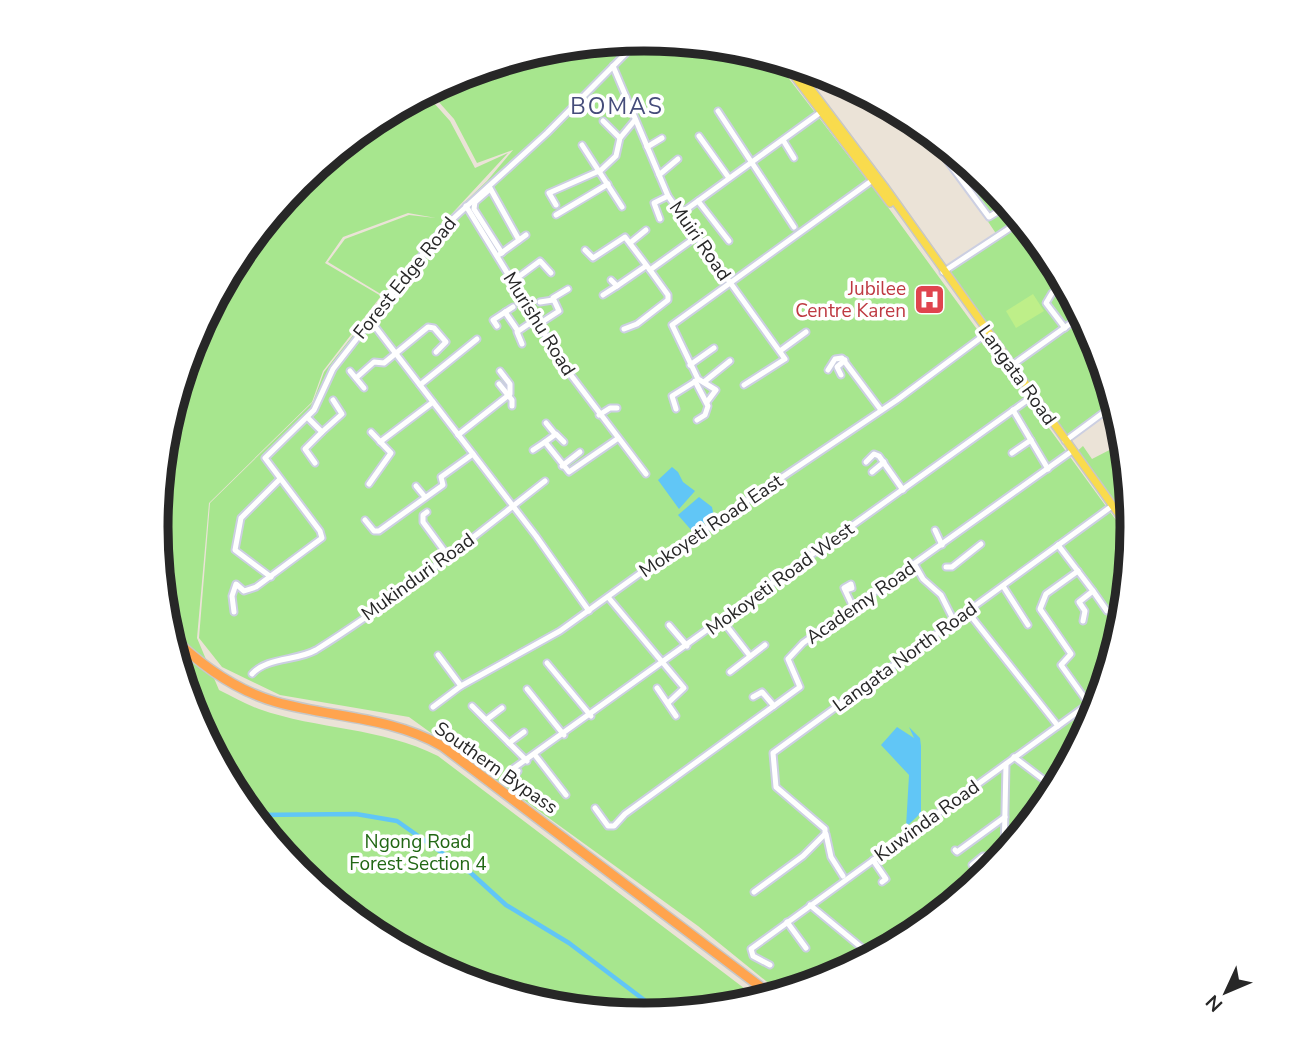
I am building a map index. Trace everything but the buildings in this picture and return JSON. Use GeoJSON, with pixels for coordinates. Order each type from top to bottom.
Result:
{"type":"FeatureCollection","features":[{"type":"Feature","properties":{"kind":"highway","name":"Southern Bypass"},"geometry":{"type":"LineString","coordinates":[[183,646],[209,669],[262,697],[305,708],[379,721],[442,746],[760,990]]}},
{"type":"Feature","properties":{"kind":"highway","name":"Southern Bypass"},"geometry":{"type":"LineString","coordinates":[[185,654],[208,673],[260,701],[285,709],[388,727],[442,752],[760,990]]}},
{"type":"Feature","properties":{"kind":"main road","name":"Langata Road"},"geometry":{"type":"LineString","coordinates":[[795,75],[874,179]]}},
{"type":"Feature","properties":{"kind":"main road","name":"Langata Road"},"geometry":{"type":"LineString","coordinates":[[795,75],[902,216],[1121,518]]}},
{"type":"Feature","properties":{"kind":"street","name":"Forest Edge Road"},"geometry":{"type":"LineString","coordinates":[[280,479],[264,459],[308,418],[316,407],[326,379],[437,234],[547,133],[627,52]]}},
{"type":"Feature","properties":{"kind":"street","name":"Muiri Road"},"geometry":{"type":"LineString","coordinates":[[613,66],[668,196],[780,351]]}},
{"type":"Feature","properties":{"kind":"street"},"geometry":{"type":"LineString","coordinates":[[718,111],[794,226]]}},
{"type":"Feature","properties":{"kind":"street"},"geometry":{"type":"LineString","coordinates":[[680,214],[821,112]]}},
{"type":"Feature","properties":{"kind":"street"},"geometry":{"type":"LineString","coordinates":[[556,205],[549,193],[599,171],[616,156],[620,138],[635,120]]}},
{"type":"Feature","properties":{"kind":"street"},"geometry":{"type":"LineString","coordinates":[[603,121],[620,138]]}},
{"type":"Feature","properties":{"kind":"street"},"geometry":{"type":"LineString","coordinates":[[699,136],[729,178]]}},
{"type":"Feature","properties":{"kind":"street"},"geometry":{"type":"LineString","coordinates":[[648,147],[662,138]]}},
{"type":"Feature","properties":{"kind":"street"},"geometry":{"type":"LineString","coordinates":[[783,140],[794,158]]}},
{"type":"Feature","properties":{"kind":"street"},"geometry":{"type":"LineString","coordinates":[[582,145],[622,207]]}},
{"type":"Feature","properties":{"kind":"street"},"geometry":{"type":"LineString","coordinates":[[945,157],[989,217],[1000,210]]}},
{"type":"Feature","properties":{"kind":"street"},"geometry":{"type":"LineString","coordinates":[[659,175],[678,159]]}},
{"type":"Feature","properties":{"kind":"street"},"geometry":{"type":"LineString","coordinates":[[697,420],[705,414],[707,402],[699,380],[671,326],[874,179]]}},
{"type":"Feature","properties":{"kind":"street"},"geometry":{"type":"LineString","coordinates":[[556,215],[608,184]]}},
{"type":"Feature","properties":{"kind":"street"},"geometry":{"type":"LineString","coordinates":[[519,240],[490,187],[475,202],[474,209],[500,254],[526,235]]}},
{"type":"Feature","properties":{"kind":"street"},"geometry":{"type":"LineString","coordinates":[[660,219],[654,203],[668,196]]}},
{"type":"Feature","properties":{"kind":"street"},"geometry":{"type":"LineString","coordinates":[[698,201],[729,242]]}},
{"type":"Feature","properties":{"kind":"street","name":"Murishu Road"},"geometry":{"type":"LineString","coordinates":[[466,206],[500,254],[538,322],[600,415],[646,474]]}},
{"type":"Feature","properties":{"kind":"street"},"geometry":{"type":"LineString","coordinates":[[943,272],[1013,226]]}},
{"type":"Feature","properties":{"kind":"street"},"geometry":{"type":"LineString","coordinates":[[630,243],[646,230]]}},
{"type":"Feature","properties":{"kind":"street"},"geometry":{"type":"LineString","coordinates":[[585,250],[593,258],[621,237],[630,243],[666,292],[667,301],[624,329]]}},
{"type":"Feature","properties":{"kind":"street"},"geometry":{"type":"LineString","coordinates":[[603,295],[696,237]]}},
{"type":"Feature","properties":{"kind":"street"},"geometry":{"type":"LineString","coordinates":[[513,281],[538,262],[551,273]]}},
{"type":"Feature","properties":{"kind":"street"},"geometry":{"type":"LineString","coordinates":[[611,280],[617,286]]}},
{"type":"Feature","properties":{"kind":"street"},"geometry":{"type":"LineString","coordinates":[[540,302],[553,300],[568,289]]}},
{"type":"Feature","properties":{"kind":"street"},"geometry":{"type":"LineString","coordinates":[[1052,293],[1046,303],[1065,328]]}},
{"type":"Feature","properties":{"kind":"street"},"geometry":{"type":"LineString","coordinates":[[522,344],[516,336],[518,331],[559,312],[553,300]]}},
{"type":"Feature","properties":{"kind":"street"},"geometry":{"type":"LineString","coordinates":[[497,326],[493,321],[513,307]]}},
{"type":"Feature","properties":{"kind":"street"},"geometry":{"type":"LineString","coordinates":[[505,312],[518,331]]}},
{"type":"Feature","properties":{"kind":"street"},"geometry":{"type":"LineString","coordinates":[[370,320],[589,611]]}},
{"type":"Feature","properties":{"kind":"street"},"geometry":{"type":"LineString","coordinates":[[1011,366],[1074,322]]}},
{"type":"Feature","properties":{"kind":"street"},"geometry":{"type":"LineString","coordinates":[[356,377],[374,362],[384,363],[431,327],[446,342],[436,352]]}},
{"type":"Feature","properties":{"kind":"street"},"geometry":{"type":"LineString","coordinates":[[744,385],[783,363],[785,359],[780,351],[806,332]]}},
{"type":"Feature","properties":{"kind":"street","name":"Mokoyeti Road East"},"geometry":{"type":"LineString","coordinates":[[433,707],[461,686],[537,646],[589,611],[881,410],[987,333]]}},
{"type":"Feature","properties":{"kind":"street"},"geometry":{"type":"LineString","coordinates":[[420,385],[475,340],[480,349]]}},
{"type":"Feature","properties":{"kind":"street"},"geometry":{"type":"LineString","coordinates":[[690,365],[714,348]]}},
{"type":"Feature","properties":{"kind":"street"},"geometry":{"type":"LineString","coordinates":[[828,370],[836,358],[845,360],[881,410]]}},
{"type":"Feature","properties":{"kind":"street"},"geometry":{"type":"LineString","coordinates":[[841,375],[837,367],[845,360]]}},
{"type":"Feature","properties":{"kind":"street"},"geometry":{"type":"LineString","coordinates":[[676,409],[673,396],[730,361]]}},
{"type":"Feature","properties":{"kind":"street"},"geometry":{"type":"LineString","coordinates":[[350,371],[364,388]]}},
{"type":"Feature","properties":{"kind":"street"},"geometry":{"type":"LineString","coordinates":[[458,435],[508,396],[510,384],[500,371]]}},
{"type":"Feature","properties":{"kind":"street"},"geometry":{"type":"LineString","coordinates":[[699,380],[716,391],[707,402]]}},
{"type":"Feature","properties":{"kind":"street"},"geometry":{"type":"LineString","coordinates":[[499,384],[512,406]]}},
{"type":"Feature","properties":{"kind":"street","name":"Mokoyeti Road West"},"geometry":{"type":"LineString","coordinates":[[516,770],[1033,396]]}},
{"type":"Feature","properties":{"kind":"street"},"geometry":{"type":"LineString","coordinates":[[305,449],[342,414],[333,400]]}},
{"type":"Feature","properties":{"kind":"street"},"geometry":{"type":"LineString","coordinates":[[380,442],[433,402]]}},
{"type":"Feature","properties":{"kind":"street"},"geometry":{"type":"LineString","coordinates":[[600,415],[610,408],[617,408]]}},
{"type":"Feature","properties":{"kind":"street"},"geometry":{"type":"LineString","coordinates":[[1013,410],[1048,469]]}},
{"type":"Feature","properties":{"kind":"street"},"geometry":{"type":"LineString","coordinates":[[1065,441],[1106,410]]}},
{"type":"Feature","properties":{"kind":"street"},"geometry":{"type":"LineString","coordinates":[[308,418],[322,432]]}},
{"type":"Feature","properties":{"kind":"street"},"geometry":{"type":"LineString","coordinates":[[546,423],[564,442]]}},
{"type":"Feature","properties":{"kind":"street"},"geometry":{"type":"LineString","coordinates":[[369,484],[391,454],[370,432]]}},
{"type":"Feature","properties":{"kind":"street"},"geometry":{"type":"LineString","coordinates":[[533,450],[555,434]]}},
{"type":"Feature","properties":{"kind":"street"},"geometry":{"type":"LineString","coordinates":[[545,442],[569,472],[617,439]]}},
{"type":"Feature","properties":{"kind":"street"},"geometry":{"type":"LineString","coordinates":[[1012,453],[1031,440]]}},
{"type":"Feature","properties":{"kind":"street"},"geometry":{"type":"LineString","coordinates":[[300,443],[314,463]]}},
{"type":"Feature","properties":{"kind":"street"},"geometry":{"type":"LineString","coordinates":[[562,466],[580,452]]}},
{"type":"Feature","properties":{"kind":"street","name":"Academy Road"},"geometry":{"type":"LineString","coordinates":[[595,808],[608,826],[614,826],[625,814],[801,685],[788,662],[789,657],[803,643],[1072,452]]}},
{"type":"Feature","properties":{"kind":"street"},"geometry":{"type":"LineString","coordinates":[[365,520],[374,531],[379,531],[443,485],[442,477],[473,454]]}},
{"type":"Feature","properties":{"kind":"street"},"geometry":{"type":"LineString","coordinates":[[866,462],[875,454],[903,490]]}},
{"type":"Feature","properties":{"kind":"street"},"geometry":{"type":"LineString","coordinates":[[872,472],[884,463]]}},
{"type":"Feature","properties":{"kind":"street"},"geometry":{"type":"LineString","coordinates":[[234,612],[232,596],[236,584],[246,591],[271,577],[322,538],[320,531],[280,479],[241,519],[235,550],[271,577]]}},
{"type":"Feature","properties":{"kind":"street","name":"Mukinduri Road"},"geometry":{"type":"LineString","coordinates":[[252,674],[264,665],[303,656],[321,646],[514,508],[545,481]]}},
{"type":"Feature","properties":{"kind":"street"},"geometry":{"type":"LineString","coordinates":[[416,486],[425,497]]}},
{"type":"Feature","properties":{"kind":"street","name":"Langata North Road"},"geometry":{"type":"LineString","coordinates":[[825,834],[820,825],[776,786],[773,753],[1058,545],[1120,506]]}},
{"type":"Feature","properties":{"kind":"street"},"geometry":{"type":"LineString","coordinates":[[427,512],[423,515],[423,522],[448,556]]}},
{"type":"Feature","properties":{"kind":"street"},"geometry":{"type":"LineString","coordinates":[[935,530],[942,545]]}},
{"type":"Feature","properties":{"kind":"street"},"geometry":{"type":"LineString","coordinates":[[946,568],[952,567],[981,544]]}},
{"type":"Feature","properties":{"kind":"street"},"geometry":{"type":"LineString","coordinates":[[1058,545],[1107,611],[1112,609]]}},
{"type":"Feature","properties":{"kind":"street"},"geometry":{"type":"LineString","coordinates":[[915,565],[923,579],[941,595],[954,621]]}},
{"type":"Feature","properties":{"kind":"street"},"geometry":{"type":"LineString","coordinates":[[1077,572],[1046,594],[1040,609],[1071,654],[1061,665],[1088,702]]}},
{"type":"Feature","properties":{"kind":"street"},"geometry":{"type":"LineString","coordinates":[[1003,586],[1028,625]]}},
{"type":"Feature","properties":{"kind":"street"},"geometry":{"type":"LineString","coordinates":[[845,590],[854,609]]}},
{"type":"Feature","properties":{"kind":"street"},"geometry":{"type":"LineString","coordinates":[[1083,621],[1086,613],[1079,602],[1093,591]]}},
{"type":"Feature","properties":{"kind":"street"},"geometry":{"type":"LineString","coordinates":[[608,597],[684,689],[668,703]]}},
{"type":"Feature","properties":{"kind":"street"},"geometry":{"type":"LineString","coordinates":[[967,611],[1058,726]]}},
{"type":"Feature","properties":{"kind":"street"},"geometry":{"type":"LineString","coordinates":[[722,620],[750,656]]}},
{"type":"Feature","properties":{"kind":"street"},"geometry":{"type":"LineString","coordinates":[[669,625],[687,646]]}},
{"type":"Feature","properties":{"kind":"street"},"geometry":{"type":"LineString","coordinates":[[730,672],[765,645]]}},
{"type":"Feature","properties":{"kind":"street"},"geometry":{"type":"LineString","coordinates":[[438,655],[461,686]]}},
{"type":"Feature","properties":{"kind":"street"},"geometry":{"type":"LineString","coordinates":[[547,663],[591,716]]}},
{"type":"Feature","properties":{"kind":"street"},"geometry":{"type":"LineString","coordinates":[[657,688],[676,716]]}},
{"type":"Feature","properties":{"kind":"street"},"geometry":{"type":"LineString","coordinates":[[527,689],[564,735]]}},
{"type":"Feature","properties":{"kind":"street"},"geometry":{"type":"LineString","coordinates":[[753,697],[762,692],[774,706]]}},
{"type":"Feature","properties":{"kind":"street"},"geometry":{"type":"LineString","coordinates":[[472,706],[527,761]]}},
{"type":"Feature","properties":{"kind":"street","name":"Kuwinda Road"},"geometry":{"type":"LineString","coordinates":[[770,965],[753,956],[751,949],[1087,706]]}},
{"type":"Feature","properties":{"kind":"street"},"geometry":{"type":"LineString","coordinates":[[486,720],[502,708]]}},
{"type":"Feature","properties":{"kind":"street"},"geometry":{"type":"LineString","coordinates":[[509,743],[524,732]]}},
{"type":"Feature","properties":{"kind":"street"},"geometry":{"type":"LineString","coordinates":[[535,755],[566,795]]}},
{"type":"Feature","properties":{"kind":"street"},"geometry":{"type":"LineString","coordinates":[[1014,757],[1047,782]]}},
{"type":"Feature","properties":{"kind":"street"},"geometry":{"type":"LineString","coordinates":[[1004,841],[1006,764]]}},
{"type":"Feature","properties":{"kind":"street"},"geometry":{"type":"LineString","coordinates":[[955,850],[957,852],[1005,817]]}},
{"type":"Feature","properties":{"kind":"street"},"geometry":{"type":"LineString","coordinates":[[825,834],[831,857],[843,876]]}},
{"type":"Feature","properties":{"kind":"street"},"geometry":{"type":"LineString","coordinates":[[754,892],[803,856],[825,834]]}},
{"type":"Feature","properties":{"kind":"street"},"geometry":{"type":"LineString","coordinates":[[972,865],[983,856],[990,857]]}},
{"type":"Feature","properties":{"kind":"street"},"geometry":{"type":"LineString","coordinates":[[873,860],[886,879],[882,882]]}},
{"type":"Feature","properties":{"kind":"street"},"geometry":{"type":"LineString","coordinates":[[810,905],[864,950]]}},
{"type":"Feature","properties":{"kind":"street"},"geometry":{"type":"LineString","coordinates":[[786,922],[806,948]]}},
{"type":"Feature","properties":{"kind":"green space","name":"Ngong Road Forest Section 4"},"geometry":{"type":"Polygon","coordinates":[[[676,52],[738,60],[784,72],[890,210],[1121,527],[1112,621],[1096,681],[1072,738],[1041,792],[1023,818],[982,865],[935,906],[883,940],[827,968],[773,987],[698,926],[409,717],[280,695],[222,667],[199,638],[210,503],[313,402],[324,372],[384,296],[328,262],[345,239],[409,215],[436,218],[408,213],[343,237],[325,263],[381,296],[323,371],[312,402],[209,503],[197,638],[219,690],[254,707],[281,716],[394,739],[438,756],[750,992],[676,1003],[582,1000],[491,979],[434,955],[354,906],[307,865],[266,818],[248,792],[204,710],[193,681],[177,621],[168,528],[177,434],[193,374],[204,345],[248,263],[266,237],[307,190],[354,149],[432,101],[450,121],[475,168],[508,153],[446,220],[487,181],[513,150],[477,163],[454,119],[436,99],[491,76],[582,55],[676,52]]]}},
{"type":"Feature","properties":{"kind":"green space"},"geometry":{"type":"Polygon","coordinates":[[[945,157],[982,190],[1023,237],[1057,289],[1085,345],[1106,410],[1066,440],[947,272],[997,235],[945,157]]]}},
{"type":"Feature","properties":{"kind":"green space"},"geometry":{"type":"Polygon","coordinates":[[[1033,294],[1044,311],[1016,328],[1006,311],[1033,294]]]}},
{"type":"Feature","properties":{"kind":"green space"},"geometry":{"type":"Polygon","coordinates":[[[1083,446],[1092,459],[1114,448],[1120,506],[1116,509],[1074,454],[1083,446]]]}},
{"type":"Feature","properties":{"kind":"water"},"geometry":{"type":"Polygon","coordinates":[[[672,467],[683,482],[695,491],[679,509],[658,480],[672,467]]]}},
{"type":"Feature","properties":{"kind":"water"},"geometry":{"type":"Polygon","coordinates":[[[699,497],[712,507],[714,517],[692,531],[678,515],[699,497]]]}},
{"type":"Feature","properties":{"kind":"water"},"geometry":{"type":"Polygon","coordinates":[[[897,727],[914,738],[909,727],[920,738],[921,746],[921,813],[906,827],[909,775],[881,745],[897,727]]]}},
{"type":"Feature","properties":{"kind":"waterway"},"geometry":{"type":"LineString","coordinates":[[264,815],[356,814],[397,821],[472,874],[506,905],[569,943],[649,1004]]}},
{"type":"Feature","properties":{"kind":"place","name":"Jubilee Centre Karen"},"geometry":{"type":"Point","coordinates":[929,300]}},
{"type":"Feature","properties":{"kind":"district","name":"BOMAS"},"geometry":{"type":"Point","coordinates":[617,106]}}]}
